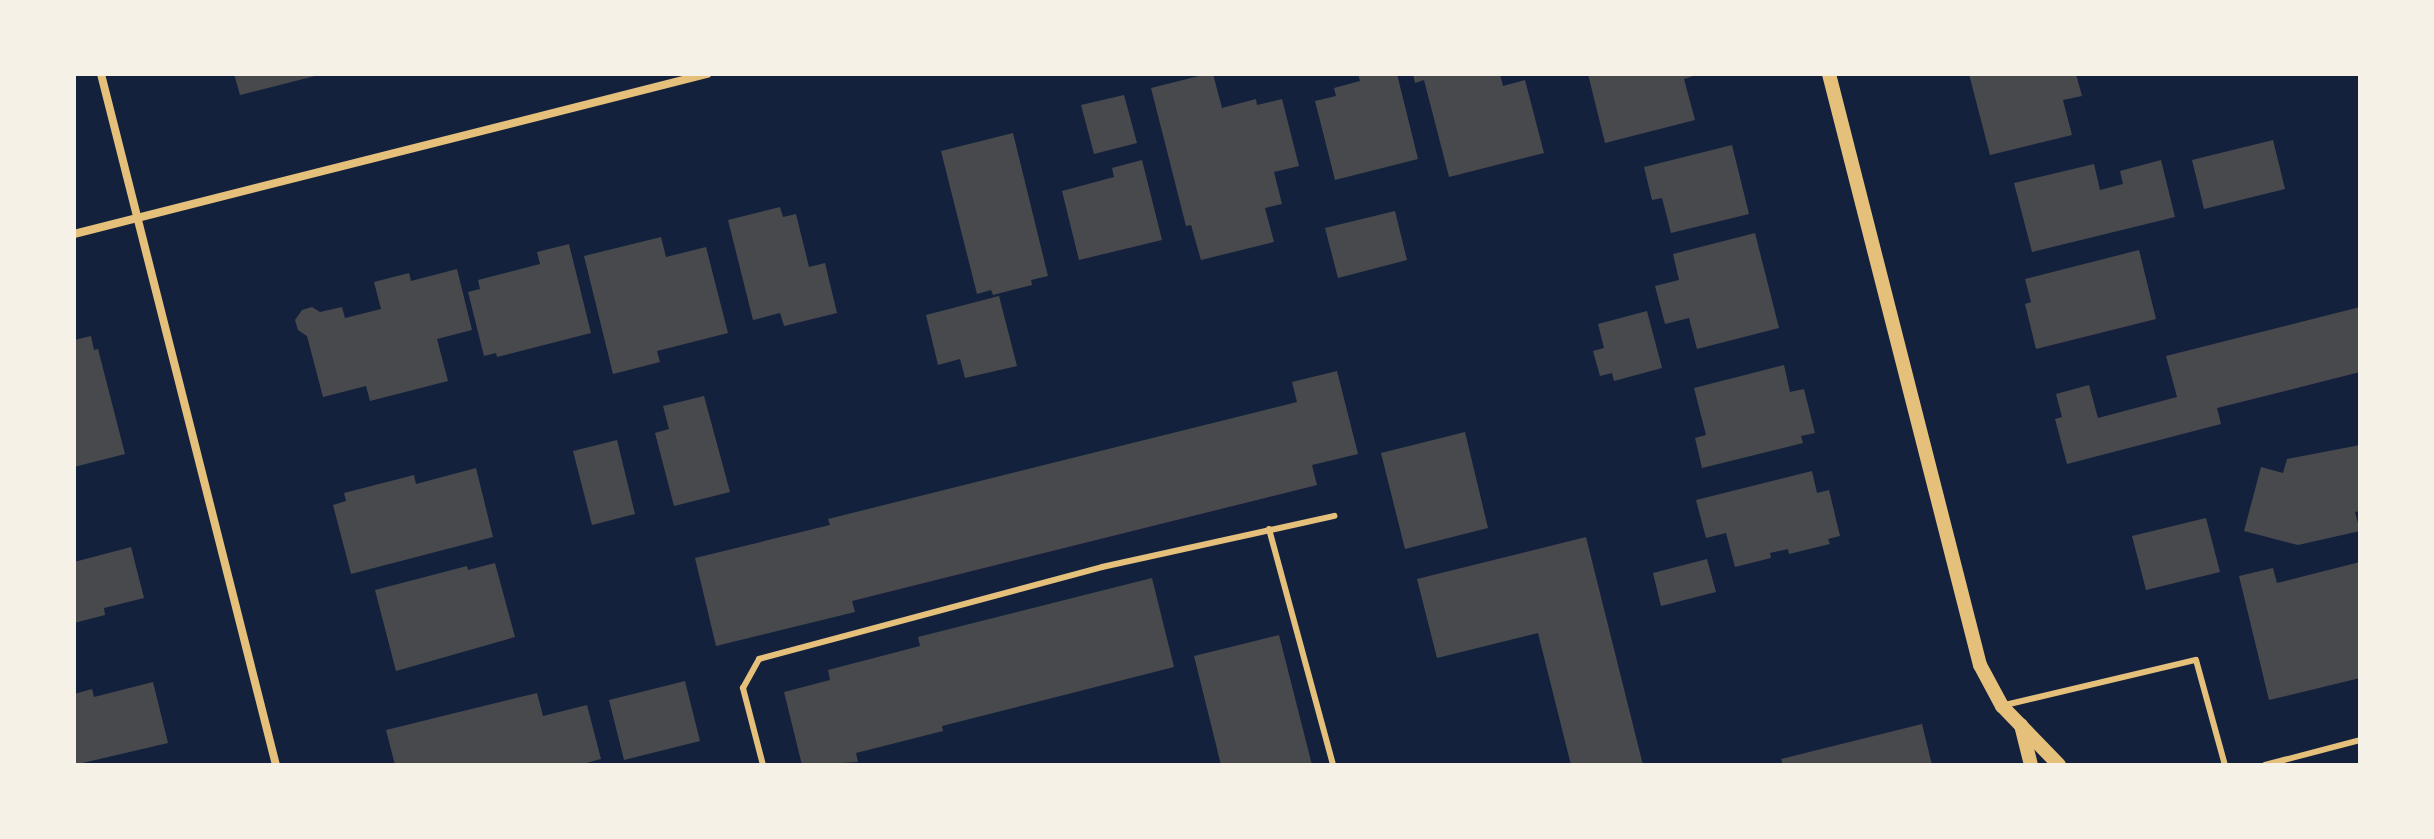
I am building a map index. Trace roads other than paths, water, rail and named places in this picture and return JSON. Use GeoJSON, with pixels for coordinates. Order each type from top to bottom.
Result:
{"type":"FeatureCollection","features":[{"type":"Feature","properties":{"kind":"street"},"geometry":{"type":"LineString","coordinates":[[101,74],[276,765]]}},
{"type":"Feature","properties":{"kind":"street"},"geometry":{"type":"LineString","coordinates":[[74,234],[707,74]]}},
{"type":"Feature","properties":{"kind":"street"},"geometry":{"type":"LineString","coordinates":[[1829,74],[1980,665],[2002,706],[2059,765]]}},
{"type":"Feature","properties":{"kind":"street"},"geometry":{"type":"LineString","coordinates":[[2021,725],[2031,765]]}},
{"type":"Feature","properties":{"kind":"lane"},"geometry":{"type":"LineString","coordinates":[[763,765],[743,688],[759,659],[1102,567],[1334,516]]}},
{"type":"Feature","properties":{"kind":"lane"},"geometry":{"type":"LineString","coordinates":[[1269,529],[1333,765]]}},
{"type":"Feature","properties":{"kind":"lane"},"geometry":{"type":"LineString","coordinates":[[2002,706],[2196,660],[2225,765]]}},
{"type":"Feature","properties":{"kind":"lane"},"geometry":{"type":"LineString","coordinates":[[2265,765],[2360,740]]}}]}
